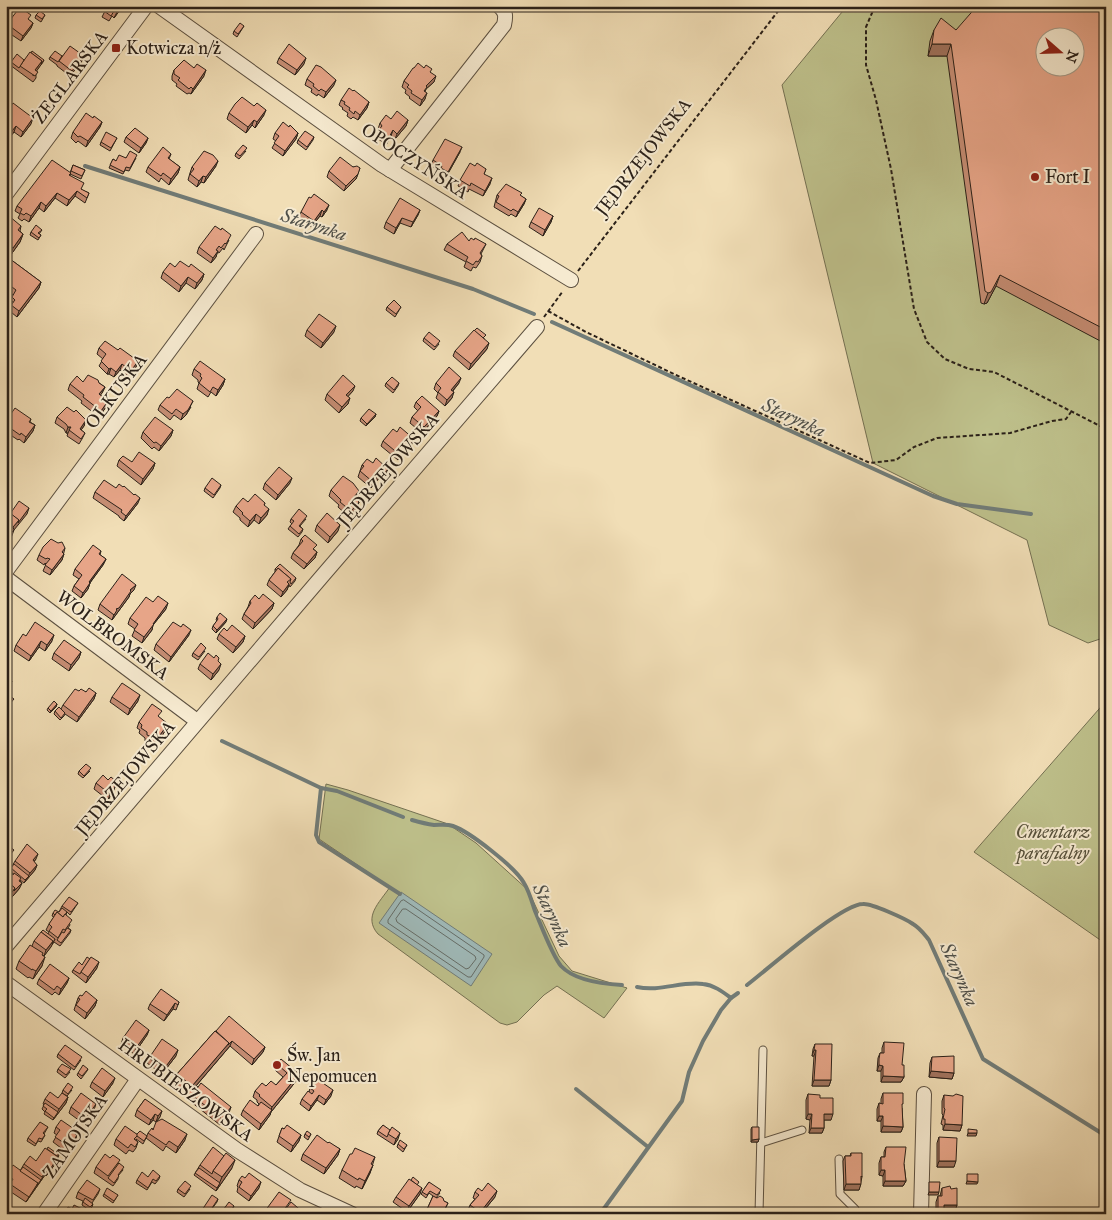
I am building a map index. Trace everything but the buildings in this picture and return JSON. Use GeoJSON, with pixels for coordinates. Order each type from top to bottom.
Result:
{"type":"FeatureCollection","features":[{"type":"Feature","properties":{"kind":"street","name":"ŻEGLARSKA"},"geometry":{"type":"LineString","coordinates":[[6,194],[146,6]]}},
{"type":"Feature","properties":{"kind":"street","name":"OPOCZYŃSKA"},"geometry":{"type":"LineString","coordinates":[[159,6],[390,170],[571,280]]}},
{"type":"Feature","properties":{"kind":"street"},"geometry":{"type":"LineString","coordinates":[[390,170],[504,25],[506,17],[504,10],[499,6]]}},
{"type":"Feature","properties":{"kind":"street","name":"OLKUSKA"},"geometry":{"type":"LineString","coordinates":[[6,571],[256,234]]}},
{"type":"Feature","properties":{"kind":"street","name":"JĘDRZEJOWSKA"},"geometry":{"type":"LineString","coordinates":[[6,946],[537,327]]}},
{"type":"Feature","properties":{"kind":"street","name":"WOLBROMSKA"},"geometry":{"type":"LineString","coordinates":[[6,578],[197,722]]}},
{"type":"Feature","properties":{"kind":"street","name":"HRUBIESZOWSKA"},"geometry":{"type":"LineString","coordinates":[[6,983],[237,1150],[300,1190],[352,1214]]}},
{"type":"Feature","properties":{"kind":"street","name":"ZAMOJSKA"},"geometry":{"type":"LineString","coordinates":[[44,1214],[138,1079]]}},
{"type":"Feature","properties":{"kind":"street"},"geometry":{"type":"LineString","coordinates":[[921,1214],[924,1094]]}},
{"type":"Feature","properties":{"kind":"lane"},"geometry":{"type":"LineString","coordinates":[[759,1214],[763,1050]]}},
{"type":"Feature","properties":{"kind":"lane"},"geometry":{"type":"LineString","coordinates":[[761,1143],[802,1130]]}},
{"type":"Feature","properties":{"kind":"lane"},"geometry":{"type":"LineString","coordinates":[[839,1159],[840,1194],[856,1209],[857,1214]]}},
{"type":"Feature","properties":{"kind":"path","name":"JĘDRZEJOWSKA"},"geometry":{"type":"LineString","coordinates":[[537,327],[782,6]]}},
{"type":"Feature","properties":{"kind":"path"},"geometry":{"type":"LineString","coordinates":[[875,6],[866,26],[866,65],[876,100],[891,169],[914,309],[927,342],[946,360],[969,369],[994,372],[1106,429]]}},
{"type":"Feature","properties":{"kind":"path"},"geometry":{"type":"LineString","coordinates":[[548,311],[586,332],[676,375],[870,463],[896,460],[914,447],[937,438],[1010,433],[1066,419],[1071,412]]}},
{"type":"Feature","properties":{"kind":"green space"},"geometry":{"type":"Polygon","coordinates":[[[847,6],[1106,6],[1106,637],[1088,643],[1049,625],[1027,540],[873,463],[782,85],[847,6]]]}},
{"type":"Feature","properties":{"kind":"green space","name":"Cmentarz parafialny"},"geometry":{"type":"Polygon","coordinates":[[[1106,701],[1106,944],[974,852],[1106,701]]]}},
{"type":"Feature","properties":{"kind":"green space"},"geometry":{"type":"Polygon","coordinates":[[[326,784],[448,824],[476,843],[528,890],[559,956],[572,971],[627,988],[604,1018],[557,986],[544,995],[517,1022],[507,1025],[500,1023],[378,934],[372,922],[372,916],[377,904],[390,887],[319,839],[326,784]]]}},
{"type":"Feature","properties":{"kind":"water"},"geometry":{"type":"Polygon","coordinates":[[[401,892],[492,954],[471,986],[379,923],[401,892]]]}},
{"type":"Feature","properties":{"kind":"waterway","name":"Starynka"},"geometry":{"type":"LineString","coordinates":[[85,166],[473,289],[534,314]]}},
{"type":"Feature","properties":{"kind":"waterway","name":"Starynka"},"geometry":{"type":"LineString","coordinates":[[552,322],[933,496],[957,504],[1031,514]]}},
{"type":"Feature","properties":{"kind":"waterway","name":"Starynka"},"geometry":{"type":"LineString","coordinates":[[222,741],[321,788],[337,791],[403,817]]}},
{"type":"Feature","properties":{"kind":"waterway","name":"Starynka"},"geometry":{"type":"LineString","coordinates":[[321,788],[316,835],[319,842],[400,894]]}},
{"type":"Feature","properties":{"kind":"waterway","name":"Starynka"},"geometry":{"type":"LineString","coordinates":[[412,820],[434,825],[453,826],[470,835],[492,851],[512,868],[524,883],[547,940],[561,966],[581,978],[598,983],[622,985]]}},
{"type":"Feature","properties":{"kind":"waterway","name":"Starynka"},"geometry":{"type":"LineString","coordinates":[[747,985],[787,952],[839,914],[863,904],[888,912],[915,926],[929,940],[983,1059],[1106,1136]]}},
{"type":"Feature","properties":{"kind":"waterway","name":"Starynka"},"geometry":{"type":"LineString","coordinates":[[637,987],[654,988],[695,983],[711,986],[731,998],[738,993]]}},
{"type":"Feature","properties":{"kind":"waterway","name":"Starynka"},"geometry":{"type":"LineString","coordinates":[[600,1214],[682,1101],[689,1072],[703,1041],[721,1010],[731,998]]}},
{"type":"Feature","properties":{"kind":"waterway"},"geometry":{"type":"LineString","coordinates":[[576,1089],[648,1147]]}},
{"type":"Feature","properties":{"kind":"place","name":"Kotwicza n/ż"},"geometry":{"type":"Point","coordinates":[116,48]}},
{"type":"Feature","properties":{"kind":"place","name":"Fort I"},"geometry":{"type":"Point","coordinates":[1035,177]}},
{"type":"Feature","properties":{"kind":"place","name":"Św. Jan Nepomucen"},"geometry":{"type":"Point","coordinates":[277,1065]}}]}
